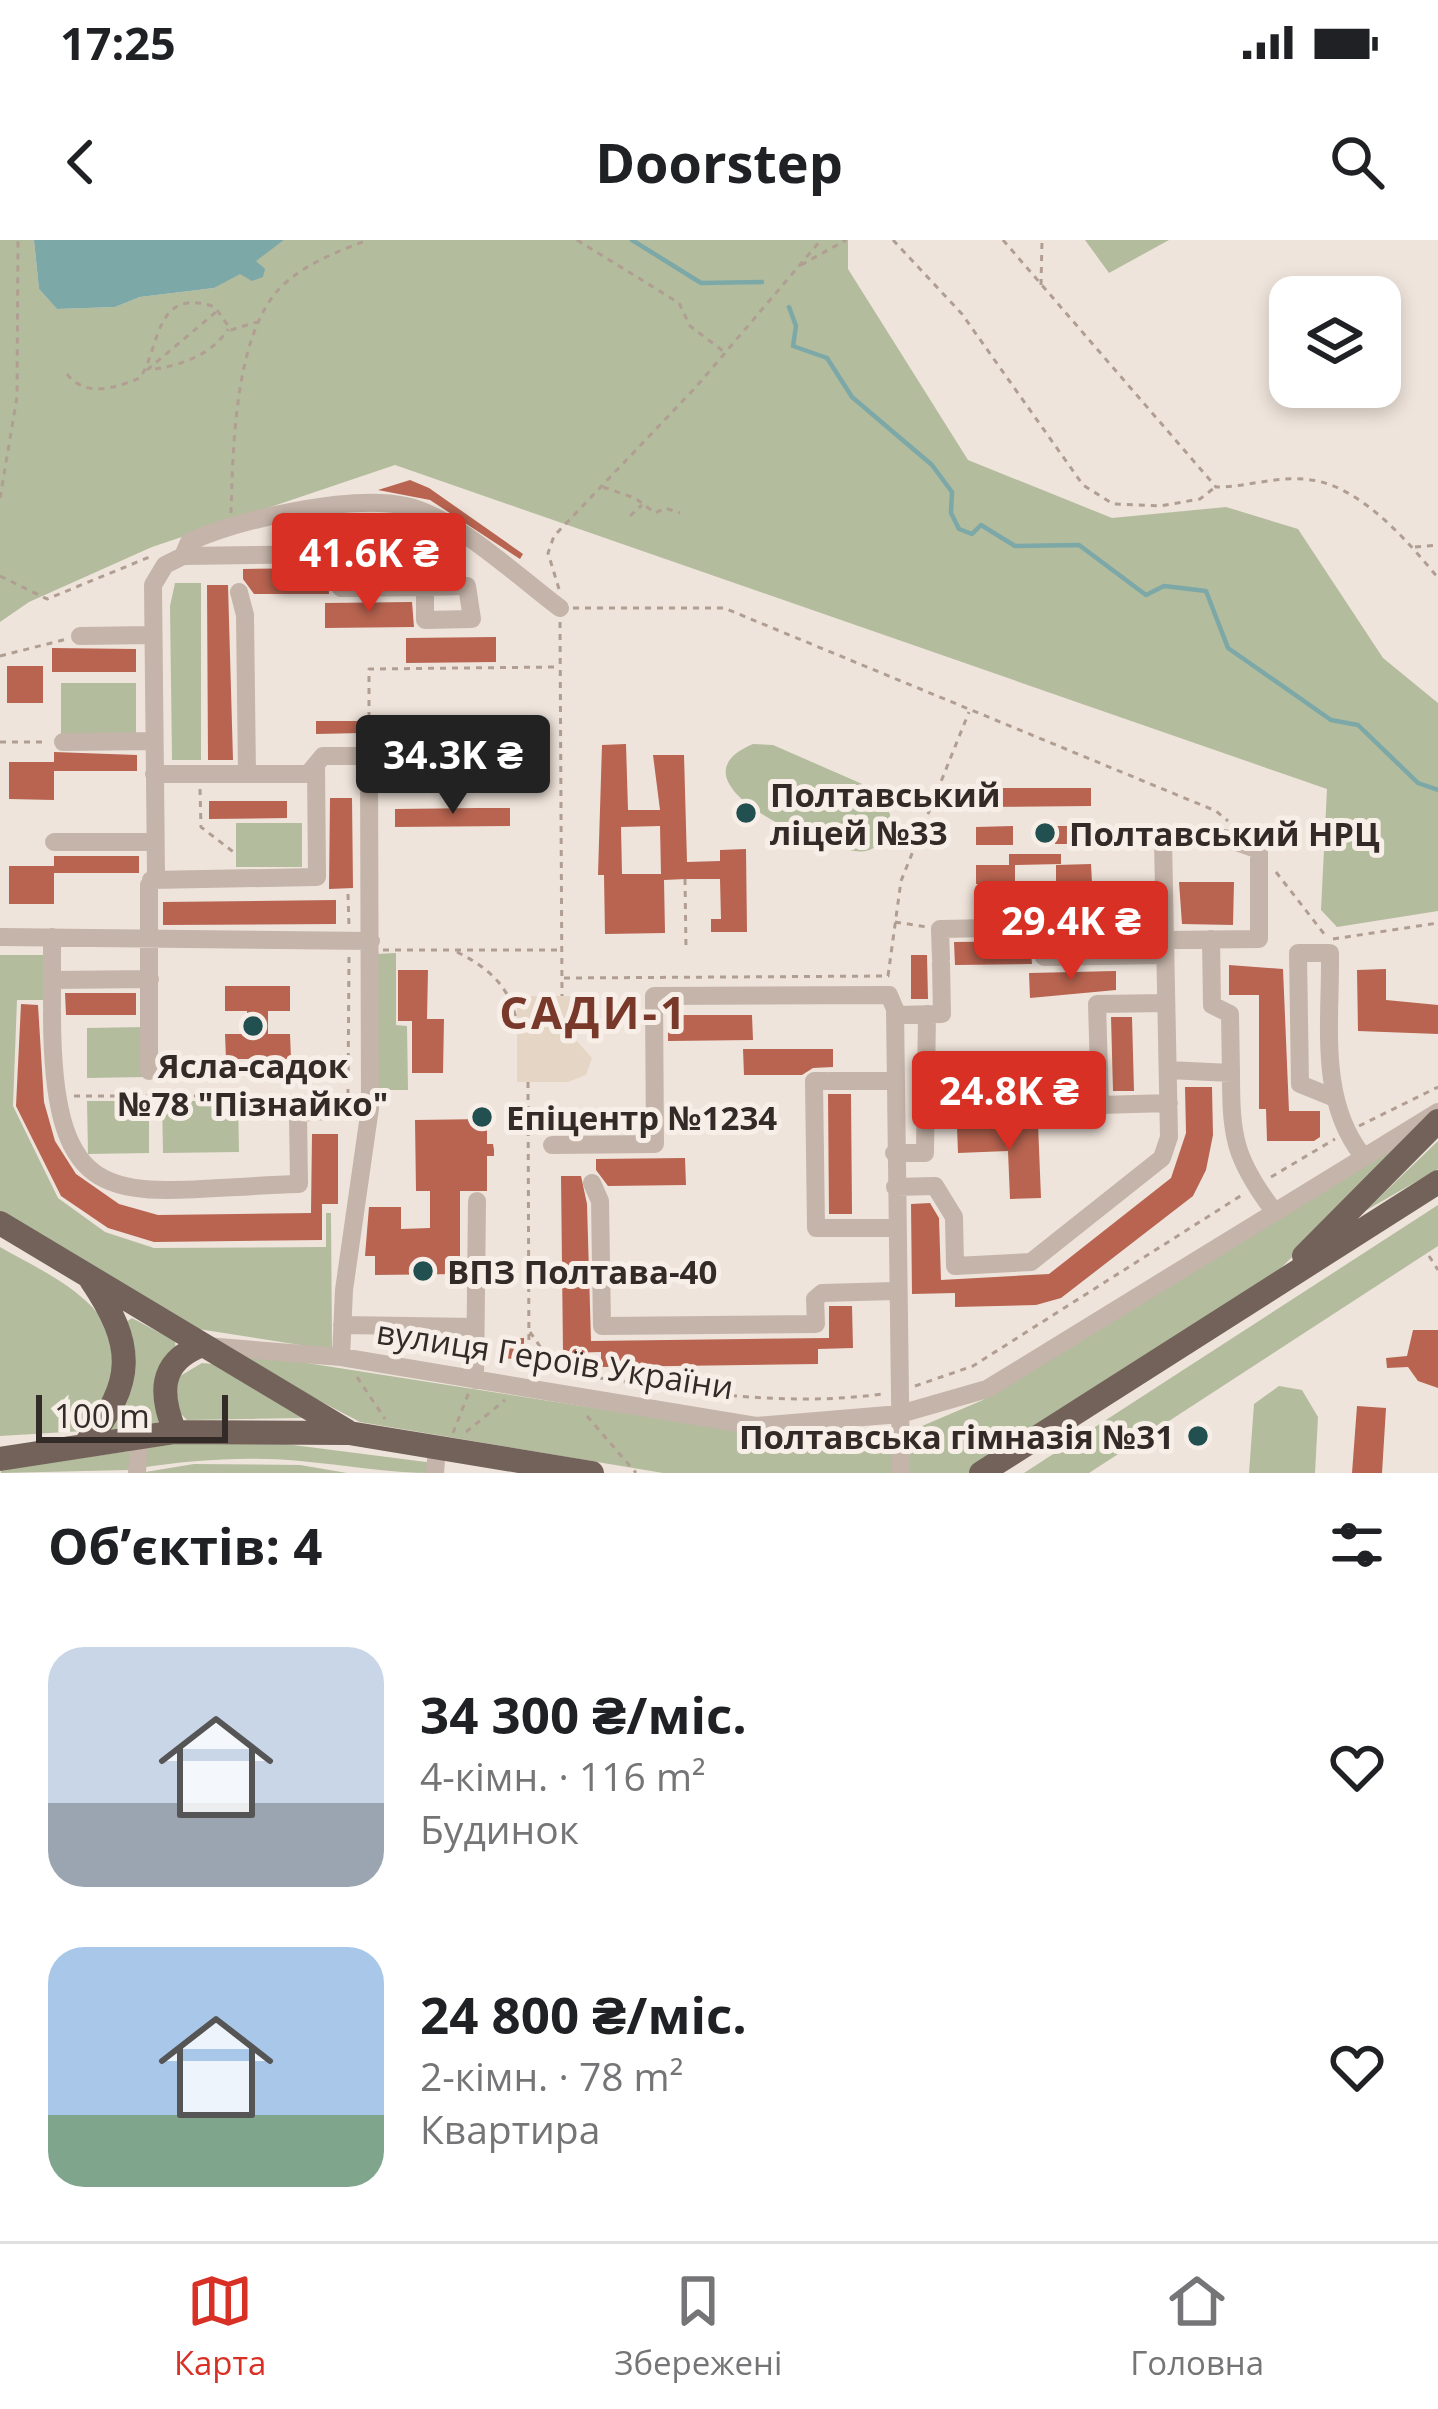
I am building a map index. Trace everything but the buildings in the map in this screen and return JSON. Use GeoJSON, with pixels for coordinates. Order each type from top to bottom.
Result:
{"type":"FeatureCollection","features":[{"type":"Feature","properties":{"kind":"main road"},"geometry":{"type":"LineString","coordinates":[[1277,1285],[1363,1192],[1438,1121]]}},
{"type":"Feature","properties":{"kind":"main road"},"geometry":{"type":"LineString","coordinates":[[981,1473],[1438,1183]]}},
{"type":"Feature","properties":{"kind":"main road"},"geometry":{"type":"LineString","coordinates":[[1363,1192],[1360,1212],[1374,1221]]}},
{"type":"Feature","properties":{"kind":"main road","name":"вулиця Героїв України"},"geometry":{"type":"LineString","coordinates":[[0,1223],[349,1433],[436,1460],[592,1473]]}},
{"type":"Feature","properties":{"kind":"main road"},"geometry":{"type":"LineString","coordinates":[[86,1272],[115,1319],[125,1376],[115,1408],[86,1443]]}},
{"type":"Feature","properties":{"kind":"main road"},"geometry":{"type":"LineString","coordinates":[[175,1432],[166,1409],[164,1379],[177,1359],[200,1346]]}},
{"type":"Feature","properties":{"kind":"main road","name":"вулиця Героїв України"},"geometry":{"type":"LineString","coordinates":[[0,1459],[175,1432],[349,1433]]}},
{"type":"Feature","properties":{"kind":"street"},"geometry":{"type":"LineString","coordinates":[[183,556],[190,542],[231,524],[321,508],[405,505],[432,516],[560,608]]}},
{"type":"Feature","properties":{"kind":"street"},"geometry":{"type":"LineString","coordinates":[[149,1071],[151,880],[156,874],[153,585],[165,565],[183,556],[340,554],[341,588],[425,587]]}},
{"type":"Feature","properties":{"kind":"street"},"geometry":{"type":"LineString","coordinates":[[238,555],[238,590],[245,615],[247,774]]}},
{"type":"Feature","properties":{"kind":"street"},"geometry":{"type":"LineString","coordinates":[[80,635],[151,635]]}},
{"type":"Feature","properties":{"kind":"street"},"geometry":{"type":"LineString","coordinates":[[63,742],[153,741]]}},
{"type":"Feature","properties":{"kind":"street"},"geometry":{"type":"LineString","coordinates":[[154,774],[308,774],[323,756],[369,755],[370,1108],[342,1325],[347,1363]]}},
{"type":"Feature","properties":{"kind":"street"},"geometry":{"type":"LineString","coordinates":[[151,880],[317,877],[316,764]]}},
{"type":"Feature","properties":{"kind":"street"},"geometry":{"type":"LineString","coordinates":[[895,1015],[942,1014],[940,928],[1043,928],[1044,957],[1164,948],[1211,939],[1259,939],[1259,850],[1225,838],[1163,840],[1164,948],[1165,1003],[1169,1137],[1162,1158],[1022,1265],[955,1266],[954,1217],[935,1186],[895,1187]]}},
{"type":"Feature","properties":{"kind":"street"},"geometry":{"type":"LineString","coordinates":[[54,842],[155,842]]}},
{"type":"Feature","properties":{"kind":"street"},"geometry":{"type":"LineString","coordinates":[[52,937],[54,1096],[60,1127],[86,1169],[128,1189],[299,1184],[298,1113],[370,1108]]}},
{"type":"Feature","properties":{"kind":"street"},"geometry":{"type":"LineString","coordinates":[[0,938],[349,940],[371,946]]}},
{"type":"Feature","properties":{"kind":"street"},"geometry":{"type":"LineString","coordinates":[[1211,939],[1212,1005],[1230,1014],[1231,1135],[1255,1186],[1273,1210]]}},
{"type":"Feature","properties":{"kind":"street"},"geometry":{"type":"LineString","coordinates":[[1332,1097],[1300,1084],[1298,953],[1330,952],[1332,1097],[1345,1133],[1362,1155]]}},
{"type":"Feature","properties":{"kind":"street"},"geometry":{"type":"LineString","coordinates":[[52,980],[151,979]]}},
{"type":"Feature","properties":{"kind":"street"},"geometry":{"type":"LineString","coordinates":[[552,1145],[655,1144],[654,996],[889,995],[895,1015],[896,1392],[901,1473]]}},
{"type":"Feature","properties":{"kind":"street"},"geometry":{"type":"LineString","coordinates":[[1165,1003],[1097,1004],[1100,1105],[1169,1103]]}},
{"type":"Feature","properties":{"kind":"street"},"geometry":{"type":"LineString","coordinates":[[894,1153],[925,1153],[927,1014]]}},
{"type":"Feature","properties":{"kind":"street"},"geometry":{"type":"LineString","coordinates":[[1168,1070],[1231,1073]]}},
{"type":"Feature","properties":{"kind":"street"},"geometry":{"type":"LineString","coordinates":[[893,1081],[814,1081],[816,1228],[895,1228]]}},
{"type":"Feature","properties":{"kind":"street","name":"вулиця Героїв України"},"geometry":{"type":"LineString","coordinates":[[200,1346],[475,1380],[756,1426],[900,1414],[987,1389],[1438,1112]]}},
{"type":"Feature","properties":{"kind":"street"},"geometry":{"type":"LineString","coordinates":[[592,1145],[592,1180],[599,1202],[602,1327],[816,1324],[815,1299],[822,1293],[895,1292]]}},
{"type":"Feature","properties":{"kind":"street"},"geometry":{"type":"LineString","coordinates":[[475,1380],[477,1201]]}},
{"type":"Feature","properties":{"kind":"street"},"geometry":{"type":"LineString","coordinates":[[342,1325],[475,1327]]}},
{"type":"Feature","properties":{"kind":"street"},"geometry":{"type":"LineString","coordinates":[[137,1473],[139,1437]]}},
{"type":"Feature","properties":{"kind":"path"},"geometry":{"type":"LineString","coordinates":[[0,498],[17,397],[18,240]]}},
{"type":"Feature","properties":{"kind":"path"},"geometry":{"type":"LineString","coordinates":[[231,524],[233,442],[245,371],[261,320],[278,290],[312,265],[368,240]]}},
{"type":"Feature","properties":{"kind":"path"},"geometry":{"type":"LineString","coordinates":[[577,240],[679,303],[690,326],[724,352]]}},
{"type":"Feature","properties":{"kind":"path"},"geometry":{"type":"LineString","coordinates":[[562,996],[560,608],[548,553],[554,536],[820,240]]}},
{"type":"Feature","properties":{"kind":"path"},"geometry":{"type":"LineString","coordinates":[[796,268],[846,240]]}},
{"type":"Feature","properties":{"kind":"path"},"geometry":{"type":"LineString","coordinates":[[893,240],[962,314],[1083,485],[1113,504],[1160,506],[1200,499],[1216,487],[1246,488],[1271,479],[1339,486],[1413,547],[1438,578]]}},
{"type":"Feature","properties":{"kind":"path"},"geometry":{"type":"LineString","coordinates":[[1004,240],[1216,487]]}},
{"type":"Feature","properties":{"kind":"path"},"geometry":{"type":"LineString","coordinates":[[1041,287],[1042,240]]}},
{"type":"Feature","properties":{"kind":"path"},"geometry":{"type":"LineString","coordinates":[[145,371],[167,313],[204,303],[218,311],[229,328],[240,330],[261,320]]}},
{"type":"Feature","properties":{"kind":"path"},"geometry":{"type":"LineString","coordinates":[[155,369],[218,311]]}},
{"type":"Feature","properties":{"kind":"path"},"geometry":{"type":"LineString","coordinates":[[67,374],[73,382],[96,390],[132,382],[145,371],[185,363],[221,341],[229,328]]}},
{"type":"Feature","properties":{"kind":"path"},"geometry":{"type":"LineString","coordinates":[[602,486],[655,513],[665,508],[680,513]]}},
{"type":"Feature","properties":{"kind":"path"},"geometry":{"type":"LineString","coordinates":[[630,516],[644,504]]}},
{"type":"Feature","properties":{"kind":"path"},"geometry":{"type":"LineString","coordinates":[[1413,547],[1438,545]]}},
{"type":"Feature","properties":{"kind":"path"},"geometry":{"type":"LineString","coordinates":[[0,576],[46,599],[164,551],[183,556]]}},
{"type":"Feature","properties":{"kind":"path"},"geometry":{"type":"LineString","coordinates":[[560,608],[724,608],[1216,811],[1230,824]]}},
{"type":"Feature","properties":{"kind":"path"},"geometry":{"type":"LineString","coordinates":[[0,656],[80,635]]}},
{"type":"Feature","properties":{"kind":"path"},"geometry":{"type":"LineString","coordinates":[[369,755],[369,669],[560,667]]}},
{"type":"Feature","properties":{"kind":"path"},"geometry":{"type":"LineString","coordinates":[[562,978],[888,976],[901,880],[970,710]]}},
{"type":"Feature","properties":{"kind":"path"},"geometry":{"type":"LineString","coordinates":[[0,742],[63,742]]}},
{"type":"Feature","properties":{"kind":"path"},"geometry":{"type":"LineString","coordinates":[[211,775],[201,827],[236,854]]}},
{"type":"Feature","properties":{"kind":"path"},"geometry":{"type":"LineString","coordinates":[[1259,850],[1328,940],[1438,923]]}},
{"type":"Feature","properties":{"kind":"path"},"geometry":{"type":"LineString","coordinates":[[685,879],[686,949]]}},
{"type":"Feature","properties":{"kind":"path"},"geometry":{"type":"LineString","coordinates":[[348,894],[348,1096],[370,1108]]}},
{"type":"Feature","properties":{"kind":"path"},"geometry":{"type":"LineString","coordinates":[[893,922],[940,928]]}},
{"type":"Feature","properties":{"kind":"path"},"geometry":{"type":"LineString","coordinates":[[371,946],[562,950]]}},
{"type":"Feature","properties":{"kind":"path"},"geometry":{"type":"LineString","coordinates":[[454,950],[483,965],[498,981],[510,998],[517,1025]]}},
{"type":"Feature","properties":{"kind":"path"},"geometry":{"type":"LineString","coordinates":[[475,1380],[452,1436],[460,1438],[529,1381],[528,1082]]}},
{"type":"Feature","properties":{"kind":"path"},"geometry":{"type":"LineString","coordinates":[[529,1367],[754,1399],[839,1400],[896,1392],[973,1366],[1255,1186],[1345,1133],[1438,1087]]}},
{"type":"Feature","properties":{"kind":"path"},"geometry":{"type":"LineString","coordinates":[[54,1096],[326,1096]]}},
{"type":"Feature","properties":{"kind":"path"},"geometry":{"type":"LineString","coordinates":[[1429,1256],[1438,1270]]}},
{"type":"Feature","properties":{"kind":"path"},"geometry":{"type":"LineString","coordinates":[[529,1330],[566,1383]]}},
{"type":"Feature","properties":{"kind":"path"},"geometry":{"type":"LineString","coordinates":[[347,1363],[390,1426]]}},
{"type":"Feature","properties":{"kind":"path"},"geometry":{"type":"LineString","coordinates":[[578,1405],[636,1473]]}},
{"type":"Feature","properties":{"kind":"green space"},"geometry":{"type":"Polygon","coordinates":[[[0,240],[34,240],[39,289],[57,309],[115,307],[140,297],[214,288],[284,240],[848,240],[848,269],[968,460],[1112,518],[1226,507],[1298,529],[1383,658],[1438,703],[1438,911],[1337,927],[1321,910],[1327,789],[395,465],[152,547],[29,602],[0,622],[0,240]]]}},
{"type":"Feature","properties":{"kind":"green space"},"geometry":{"type":"Polygon","coordinates":[[[1085,240],[1169,240],[1109,273],[1085,240]]]}},
{"type":"Feature","properties":{"kind":"green space"},"geometry":{"type":"Polygon","coordinates":[[[175,583],[201,583],[201,760],[172,760],[170,606],[175,583]]]}},
{"type":"Feature","properties":{"kind":"green space"},"geometry":{"type":"Polygon","coordinates":[[[61,683],[136,683],[136,736],[61,737],[61,683]]]}},
{"type":"Feature","properties":{"kind":"green space"},"geometry":{"type":"Polygon","coordinates":[[[753,744],[773,745],[876,790],[890,814],[882,842],[866,851],[824,843],[793,831],[740,797],[727,779],[729,760],[753,744]]]}},
{"type":"Feature","properties":{"kind":"green space"},"geometry":{"type":"Polygon","coordinates":[[[236,823],[302,823],[302,867],[236,867],[236,823]]]}},
{"type":"Feature","properties":{"kind":"green space"},"geometry":{"type":"Polygon","coordinates":[[[396,953],[396,1025],[407,1026],[408,1090],[376,1090],[376,954],[396,953]]]}},
{"type":"Feature","properties":{"kind":"green space"},"geometry":{"type":"Polygon","coordinates":[[[0,955],[51,955],[51,1000],[17,1000],[13,1106],[58,1198],[105,1232],[154,1248],[326,1247],[326,1213],[331,1213],[332,1350],[192,1328],[0,1214],[0,955]]]}},
{"type":"Feature","properties":{"kind":"green space"},"geometry":{"type":"Polygon","coordinates":[[[146,1027],[147,1077],[87,1078],[87,1028],[146,1027]]]}},
{"type":"Feature","properties":{"kind":"green space"},"geometry":{"type":"Polygon","coordinates":[[[87,1101],[149,1101],[149,1153],[88,1154],[87,1101]]]}},
{"type":"Feature","properties":{"kind":"green space"},"geometry":{"type":"Polygon","coordinates":[[[162,1101],[238,1101],[239,1152],[163,1153],[162,1101]]]}},
{"type":"Feature","properties":{"kind":"green space"},"geometry":{"type":"Polygon","coordinates":[[[1418,1131],[1261,1288],[981,1467],[968,1473],[908,1473],[908,1432],[983,1400],[1418,1131]]]}},
{"type":"Feature","properties":{"kind":"green space"},"geometry":{"type":"Polygon","coordinates":[[[1438,1141],[1438,1169],[1365,1211],[1438,1141]]]}},
{"type":"Feature","properties":{"kind":"green space"},"geometry":{"type":"Polygon","coordinates":[[[1438,1205],[1438,1246],[1089,1473],[1024,1473],[1438,1205]]]}},
{"type":"Feature","properties":{"kind":"green space"},"geometry":{"type":"Polygon","coordinates":[[[0,1247],[82,1298],[110,1334],[115,1356],[112,1382],[83,1431],[0,1436],[0,1247]]]}},
{"type":"Feature","properties":{"kind":"green space"},"geometry":{"type":"Polygon","coordinates":[[[132,1318],[175,1341],[176,1352],[157,1426],[114,1433],[109,1427],[122,1325],[132,1318]]]}},
{"type":"Feature","properties":{"kind":"green space"},"geometry":{"type":"Polygon","coordinates":[[[223,1350],[748,1432],[887,1434],[893,1441],[893,1473],[663,1473],[360,1422],[223,1350]]]}},
{"type":"Feature","properties":{"kind":"green space"},"geometry":{"type":"Polygon","coordinates":[[[202,1363],[213,1364],[304,1418],[187,1420],[179,1412],[175,1379],[202,1363]]]}},
{"type":"Feature","properties":{"kind":"green space"},"geometry":{"type":"Polygon","coordinates":[[[1279,1386],[1302,1390],[1318,1417],[1315,1473],[1249,1473],[1254,1404],[1279,1386]]]}},
{"type":"Feature","properties":{"kind":"green space"},"geometry":{"type":"Polygon","coordinates":[[[262,1441],[434,1463],[433,1473],[260,1459],[139,1468],[141,1449],[175,1443],[262,1441]]]}},
{"type":"Feature","properties":{"kind":"green space"},"geometry":{"type":"Polygon","coordinates":[[[130,1451],[129,1470],[1,1473],[1,1469],[130,1451]]]}},
{"type":"Feature","properties":{"kind":"green space"},"geometry":{"type":"Polygon","coordinates":[[[194,1464],[300,1465],[347,1473],[139,1473],[194,1464]]]}},
{"type":"Feature","properties":{"kind":"shaded area"},"geometry":{"type":"Polygon","coordinates":[[[517,996],[574,996],[575,1039],[592,1058],[586,1075],[568,1082],[517,1082],[517,996]]]}},
{"type":"Feature","properties":{"kind":"water"},"geometry":{"type":"Polygon","coordinates":[[[34,240],[284,240],[256,261],[265,269],[263,277],[252,281],[240,274],[214,288],[140,297],[115,307],[57,309],[39,289],[34,240]]]}},
{"type":"Feature","properties":{"kind":"waterway"},"geometry":{"type":"LineString","coordinates":[[632,240],[701,283],[762,282]]}},
{"type":"Feature","properties":{"kind":"waterway"},"geometry":{"type":"LineString","coordinates":[[789,307],[796,326],[793,346],[827,358],[852,397],[932,465],[952,492],[951,513],[959,529],[972,534],[981,525],[1015,546],[1079,545],[1146,595],[1164,586],[1206,591],[1228,648],[1331,720],[1358,725],[1418,783],[1438,790]]}},
{"type":"Feature","properties":{"kind":"place","name":"Полтавський ліцей №33"},"geometry":{"type":"Point","coordinates":[746,813]}},
{"type":"Feature","properties":{"kind":"place","name":"Полтавський НРЦ"},"geometry":{"type":"Point","coordinates":[1045,833]}},
{"type":"Feature","properties":{"kind":"place","name":"Ясла-садок №78 \"Пізнайко\""},"geometry":{"type":"Point","coordinates":[253,1026]}},
{"type":"Feature","properties":{"kind":"place","name":"Епіцентр №1234"},"geometry":{"type":"Point","coordinates":[482,1117]}},
{"type":"Feature","properties":{"kind":"place","name":"ВПЗ Полтава-40"},"geometry":{"type":"Point","coordinates":[423,1271]}},
{"type":"Feature","properties":{"kind":"place","name":"Полтавська гімназія №31"},"geometry":{"type":"Point","coordinates":[1198,1436]}},
{"type":"Feature","properties":{"kind":"district","name":"САДИ-1"},"geometry":{"type":"Point","coordinates":[594,1011]}}]}
